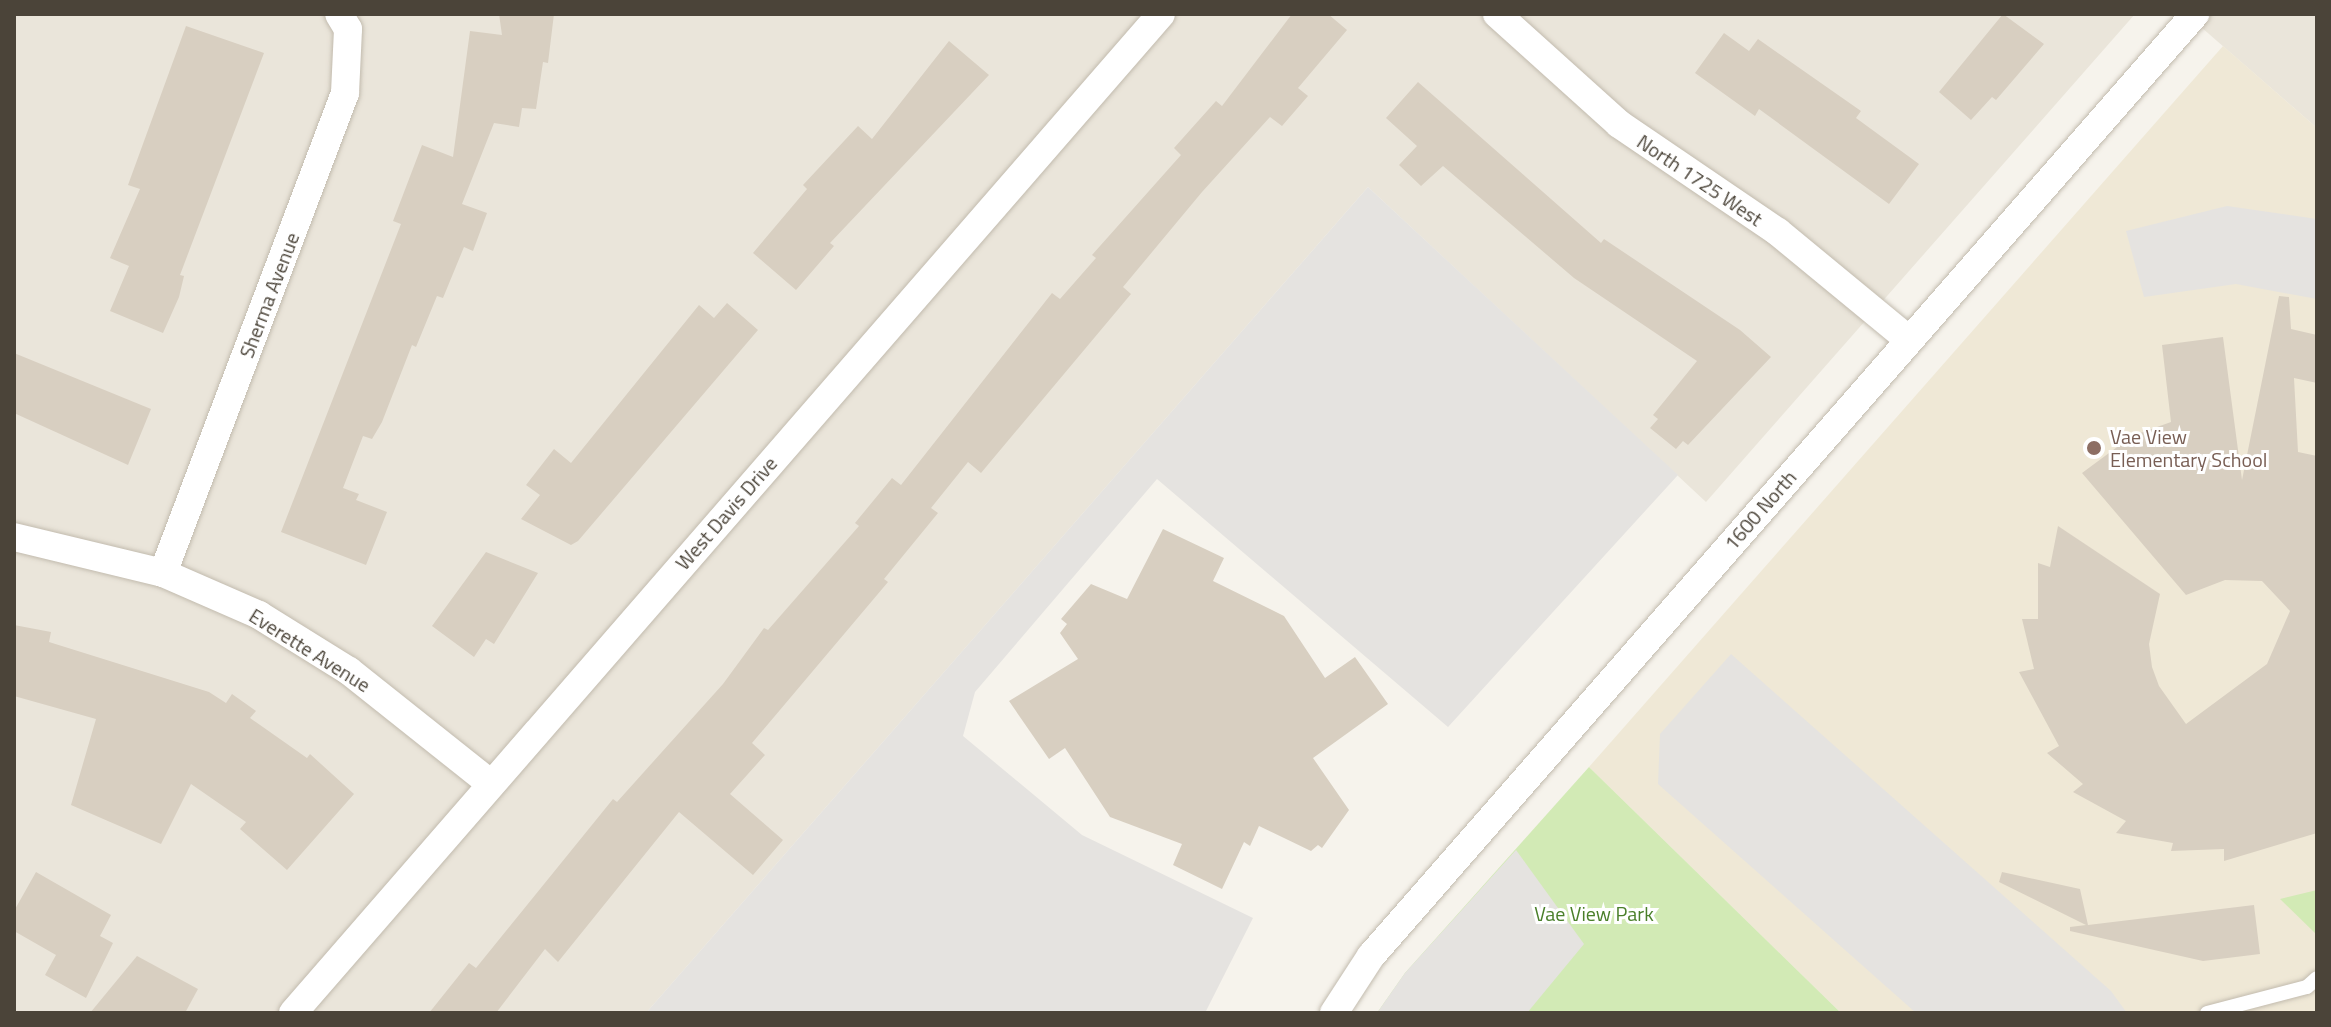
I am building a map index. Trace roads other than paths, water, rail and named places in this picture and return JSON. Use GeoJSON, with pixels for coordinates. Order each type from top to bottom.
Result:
{"type":"FeatureCollection","features":[{"type":"Feature","properties":{"kind":"street","name":"Sherma Avenue"},"geometry":{"type":"LineString","coordinates":[[163,573],[345,93],[348,29],[339,14]]}},
{"type":"Feature","properties":{"kind":"street","name":"West Davis Drive"},"geometry":{"type":"LineString","coordinates":[[293,1013],[1161,14]]}},
{"type":"Feature","properties":{"kind":"street","name":"North 1725 West"},"geometry":{"type":"LineString","coordinates":[[1497,14],[1619,124],[1778,232],[1908,339]]}},
{"type":"Feature","properties":{"kind":"street","name":"1600 North"},"geometry":{"type":"LineString","coordinates":[[1334,1013],[1371,956],[2195,14]]}},
{"type":"Feature","properties":{"kind":"street","name":"Everette Avenue"},"geometry":{"type":"LineString","coordinates":[[14,537],[163,573],[259,615],[349,671],[490,783]]}},
{"type":"Feature","properties":{"kind":"lane"},"geometry":{"type":"LineString","coordinates":[[2207,1013],[2307,987],[2317,978]]}},
{"type":"Feature","properties":{"kind":"place","name":"Vae View Elementary School"},"geometry":{"type":"Point","coordinates":[2094,448]}},
{"type":"Feature","properties":{"kind":"park label","name":"Vae View Park"},"geometry":{"type":"Point","coordinates":[1594,913]}}]}
